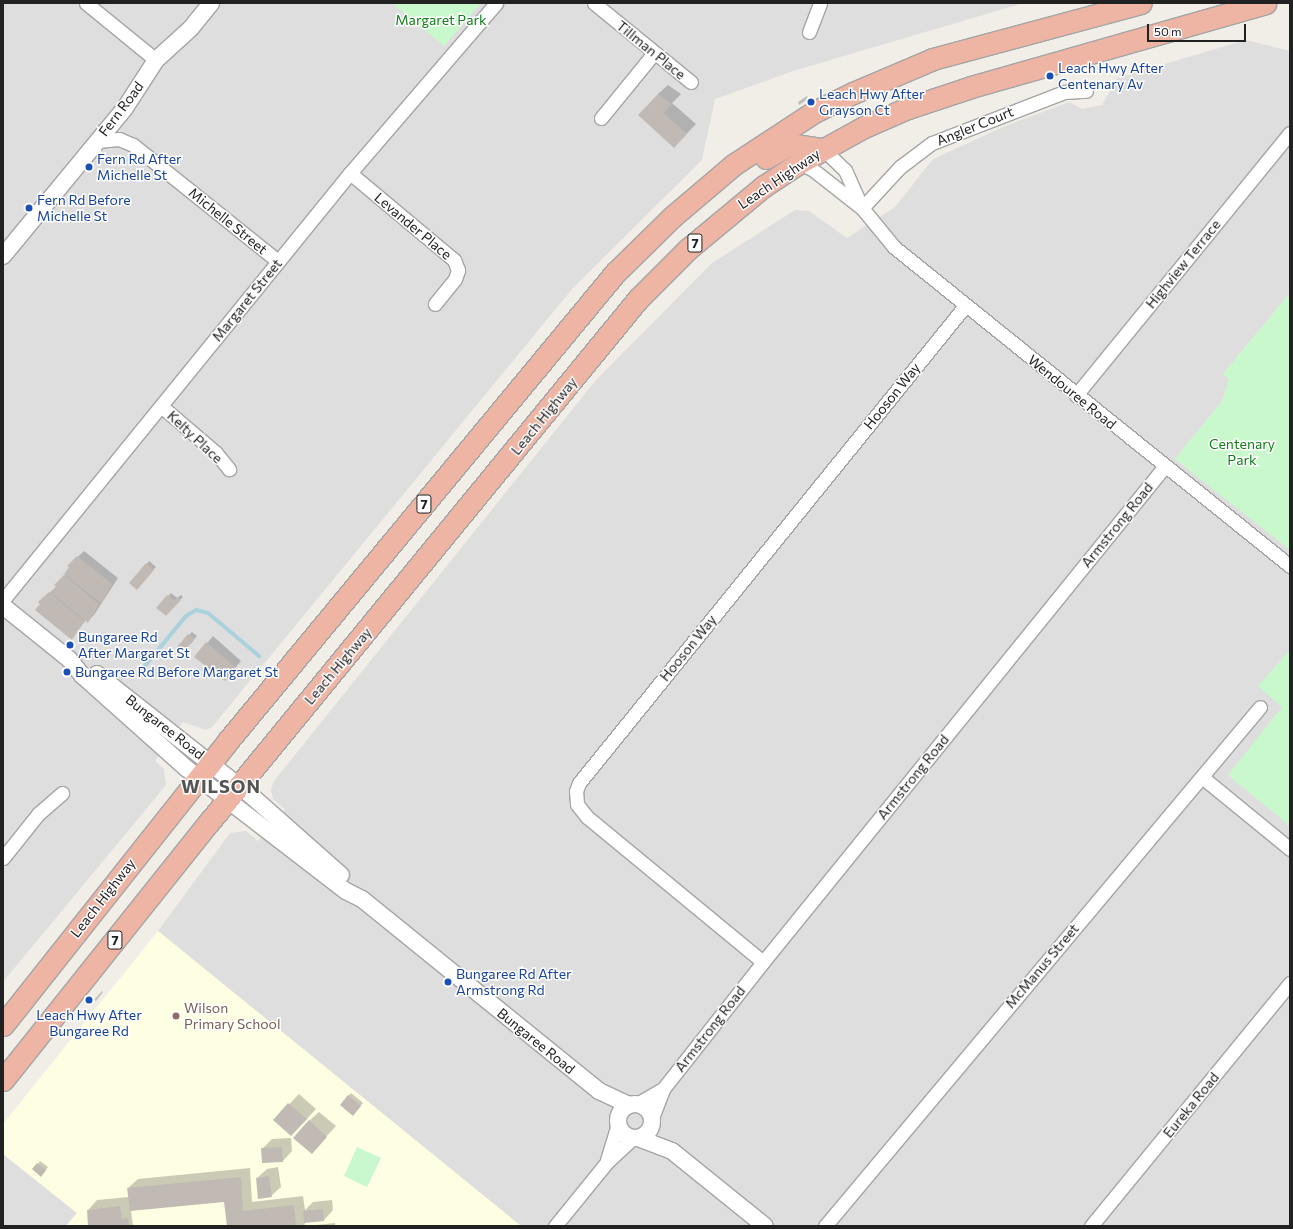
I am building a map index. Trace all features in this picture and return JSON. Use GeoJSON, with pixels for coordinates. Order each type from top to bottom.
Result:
{"type":"FeatureCollection","features":[{"type":"Feature","properties":{"kind":"highway","name":"Leach Highway"},"geometry":{"type":"LineString","coordinates":[[3,1025],[204,770],[615,273],[640,246],[733,164],[814,112],[892,75],[982,45],[1141,3]]}},
{"type":"Feature","properties":{"kind":"highway","name":"Leach Highway"},"geometry":{"type":"LineString","coordinates":[[3,1080],[233,793],[638,299],[688,249],[738,207],[799,163],[864,127],[915,105],[1265,3]]}},
{"type":"Feature","properties":{"kind":"highway"},"geometry":{"type":"LineString","coordinates":[[683,208],[736,174],[790,144],[823,149]]}},
{"type":"Feature","properties":{"kind":"street"},"geometry":{"type":"LineString","coordinates":[[86,3],[156,60]]}},
{"type":"Feature","properties":{"kind":"street","name":"Fern Road"},"geometry":{"type":"LineString","coordinates":[[3,256],[96,141],[125,108],[156,60],[191,28],[211,3]]}},
{"type":"Feature","properties":{"kind":"street","name":"Margaret Street"},"geometry":{"type":"LineString","coordinates":[[3,600],[350,173],[496,3]]}},
{"type":"Feature","properties":{"kind":"street","name":"Tillman Place"},"geometry":{"type":"LineString","coordinates":[[594,3],[691,82]]}},
{"type":"Feature","properties":{"kind":"street"},"geometry":{"type":"LineString","coordinates":[[810,32],[820,3]]}},
{"type":"Feature","properties":{"kind":"street"},"geometry":{"type":"LineString","coordinates":[[601,118],[654,53]]}},
{"type":"Feature","properties":{"kind":"street","name":"Angler Court"},"geometry":{"type":"LineString","coordinates":[[862,208],[900,167],[932,143],[1064,92],[1086,91]]}},
{"type":"Feature","properties":{"kind":"street","name":"Highview Terrace"},"geometry":{"type":"LineString","coordinates":[[1076,395],[1290,133]]}},
{"type":"Feature","properties":{"kind":"street","name":"Michelle Street"},"geometry":{"type":"LineString","coordinates":[[96,141],[119,139],[133,145],[278,261]]}},
{"type":"Feature","properties":{"kind":"street","name":"Wendouree Road"},"geometry":{"type":"LineString","coordinates":[[823,149],[846,170],[862,208]]}},
{"type":"Feature","properties":{"kind":"street","name":"Wendouree Road"},"geometry":{"type":"LineString","coordinates":[[799,163],[812,169],[862,208],[894,247],[965,306],[1290,566]]}},
{"type":"Feature","properties":{"kind":"street","name":"Levander Place"},"geometry":{"type":"LineString","coordinates":[[350,173],[454,260],[458,270],[455,279],[435,304]]}},
{"type":"Feature","properties":{"kind":"street","name":"Hooson Way"},"geometry":{"type":"LineString","coordinates":[[763,962],[587,817],[577,804],[576,791],[579,783],[965,306]]}},
{"type":"Feature","properties":{"kind":"street","name":"Kelty Place"},"geometry":{"type":"LineString","coordinates":[[161,406],[216,453],[229,470]]}},
{"type":"Feature","properties":{"kind":"street","name":"Armstrong Road"},"geometry":{"type":"LineString","coordinates":[[652,1120],[663,1089],[763,962],[1165,466]]}},
{"type":"Feature","properties":{"kind":"street","name":"Bungaree Road"},"geometry":{"type":"LineString","coordinates":[[3,606],[69,659],[88,667],[204,770],[233,793],[346,891],[362,899],[598,1091],[618,1122]]}},
{"type":"Feature","properties":{"kind":"street","name":"McManus Street"},"geometry":{"type":"LineString","coordinates":[[826,1226],[1260,707]]}},
{"type":"Feature","properties":{"kind":"street"},"geometry":{"type":"LineString","coordinates":[[1202,777],[1290,849]]}},
{"type":"Feature","properties":{"kind":"street"},"geometry":{"type":"LineString","coordinates":[[3,858],[38,814],[62,793]]}},
{"type":"Feature","properties":{"kind":"street","name":"Eureka Road"},"geometry":{"type":"LineString","coordinates":[[1092,1226],[1290,983]]}},
{"type":"Feature","properties":{"kind":"street","name":"Armstrong Road"},"geometry":{"type":"LineString","coordinates":[[633,1104],[663,1089]]}},
{"type":"Feature","properties":{"kind":"street","name":"Bungaree Road"},"geometry":{"type":"LineString","coordinates":[[598,1091],[633,1104]]}},
{"type":"Feature","properties":{"kind":"street"},"geometry":{"type":"LineString","coordinates":[[607,1162],[621,1110],[633,1104],[647,1108],[652,1120],[672,1151],[765,1226]]}},
{"type":"Feature","properties":{"kind":"street"},"geometry":{"type":"LineString","coordinates":[[556,1226],[607,1162],[635,1138],[648,1132],[652,1120]]}},
{"type":"Feature","properties":{"kind":"street"},"geometry":{"type":"LineString","coordinates":[[618,1122],[623,1133],[672,1151]]}},
{"type":"Feature","properties":{"kind":"shaded area"},"geometry":{"type":"Polygon","coordinates":[[[3,3],[1024,3],[793,71],[715,99],[702,160],[573,288],[212,727],[206,730],[183,722],[155,761],[164,769],[166,785],[3,982],[3,3]]]}},
{"type":"Feature","properties":{"kind":"shaded area"},"geometry":{"type":"Polygon","coordinates":[[[1246,40],[1290,51],[1290,293],[1223,374],[1229,379],[1223,400],[1175,459],[1290,549],[1290,1226],[521,1226],[158,931],[230,833],[246,831],[258,841],[285,809],[273,799],[271,789],[274,781],[596,380],[712,263],[795,210],[809,211],[847,238],[895,207],[933,159],[1003,127],[1069,102],[1082,109],[1102,105],[1117,78],[1246,40]]]}},
{"type":"Feature","properties":{"kind":"shaded area","name":"Wilson Primary School"},"geometry":{"type":"Polygon","coordinates":[[[158,931],[521,1226],[66,1226],[77,1213],[3,1154],[3,1124],[158,931]]]}},
{"type":"Feature","properties":{"kind":"shaded area"},"geometry":{"type":"Polygon","coordinates":[[[3,1154],[77,1213],[66,1226],[3,1226],[3,1154]]]}},
{"type":"Feature","properties":{"kind":"green space","name":"Margaret Park"},"geometry":{"type":"Polygon","coordinates":[[[392,3],[481,3],[444,46],[392,3]]]}},
{"type":"Feature","properties":{"kind":"green space","name":"Centenary Park"},"geometry":{"type":"Polygon","coordinates":[[[1290,293],[1290,550],[1175,459],[1223,400],[1229,379],[1223,374],[1290,293]]]}},
{"type":"Feature","properties":{"kind":"green space"},"geometry":{"type":"Polygon","coordinates":[[[1290,650],[1290,826],[1228,775],[1282,707],[1258,686],[1290,650]]]}},
{"type":"Feature","properties":{"kind":"green space"},"geometry":{"type":"Polygon","coordinates":[[[357,1147],[381,1158],[367,1187],[344,1176],[357,1147]]]}},
{"type":"Feature","properties":{"kind":"building"},"geometry":{"type":"Polygon","coordinates":[[[658,94],[672,104],[664,113],[687,134],[674,148],[638,115],[658,94]]]}},
{"type":"Feature","properties":{"kind":"building"},"geometry":{"type":"Polygon","coordinates":[[[77,556],[112,584],[101,603],[64,574],[69,567],[67,566],[77,556]]]}},
{"type":"Feature","properties":{"kind":"building"},"geometry":{"type":"Polygon","coordinates":[[[146,563],[154,570],[137,590],[129,583],[146,563]]]}},
{"type":"Feature","properties":{"kind":"building"},"geometry":{"type":"Polygon","coordinates":[[[64,575],[99,604],[88,623],[51,593],[56,587],[54,585],[64,575]]]}},
{"type":"Feature","properties":{"kind":"building"},"geometry":{"type":"Polygon","coordinates":[[[49,592],[84,621],[72,640],[35,610],[40,604],[38,602],[49,592]]]}},
{"type":"Feature","properties":{"kind":"building"},"geometry":{"type":"Polygon","coordinates":[[[167,595],[174,601],[177,597],[181,600],[166,616],[156,608],[167,595]]]}},
{"type":"Feature","properties":{"kind":"building"},"geometry":{"type":"Polygon","coordinates":[[[188,634],[195,639],[184,652],[177,647],[188,634]]]}},
{"type":"Feature","properties":{"kind":"building"},"geometry":{"type":"Polygon","coordinates":[[[206,642],[236,668],[225,681],[194,657],[206,642]]]}},
{"type":"Feature","properties":{"kind":"building"},"geometry":{"type":"Polygon","coordinates":[[[348,1095],[361,1106],[353,1116],[340,1105],[348,1095]]]}},
{"type":"Feature","properties":{"kind":"building"},"geometry":{"type":"Polygon","coordinates":[[[288,1103],[307,1119],[291,1136],[273,1120],[288,1103]]]}},
{"type":"Feature","properties":{"kind":"building"},"geometry":{"type":"Polygon","coordinates":[[[309,1120],[327,1137],[312,1154],[293,1138],[309,1120]]]}},
{"type":"Feature","properties":{"kind":"building"},"geometry":{"type":"Polygon","coordinates":[[[282,1147],[283,1162],[262,1163],[261,1148],[282,1147]]]}},
{"type":"Feature","properties":{"kind":"building"},"geometry":{"type":"Polygon","coordinates":[[[37,1163],[46,1170],[41,1177],[32,1169],[37,1163]]]}},
{"type":"Feature","properties":{"kind":"building"},"geometry":{"type":"Polygon","coordinates":[[[269,1176],[272,1197],[258,1199],[256,1178],[269,1176]]]}},
{"type":"Feature","properties":{"kind":"building"},"geometry":{"type":"Polygon","coordinates":[[[241,1177],[243,1211],[294,1205],[296,1226],[227,1226],[224,1202],[130,1211],[127,1188],[241,1177]]]}},
{"type":"Feature","properties":{"kind":"building"},"geometry":{"type":"Polygon","coordinates":[[[120,1206],[122,1219],[128,1218],[129,1226],[88,1226],[87,1210],[120,1206]]]}},
{"type":"Feature","properties":{"kind":"building"},"geometry":{"type":"Polygon","coordinates":[[[323,1209],[324,1221],[304,1223],[303,1211],[323,1209]]]}},
{"type":"Feature","properties":{"kind":"waterway"},"geometry":{"type":"LineString","coordinates":[[143,668],[186,616],[196,610],[208,613],[259,656]]}},
{"type":"Feature","properties":{"kind":"place","name":"Leach Hwy After Centenary Av"},"geometry":{"type":"Point","coordinates":[1050,76]}},
{"type":"Feature","properties":{"kind":"place","name":"Leach Hwy After Grayson Ct"},"geometry":{"type":"Point","coordinates":[811,102]}},
{"type":"Feature","properties":{"kind":"place","name":"Fern Rd After Michelle St"},"geometry":{"type":"Point","coordinates":[89,167]}},
{"type":"Feature","properties":{"kind":"place","name":"Fern Rd Before Michelle St"},"geometry":{"type":"Point","coordinates":[29,208]}},
{"type":"Feature","properties":{"kind":"place","name":"Bungaree Rd After Margaret St"},"geometry":{"type":"Point","coordinates":[70,645]}},
{"type":"Feature","properties":{"kind":"place","name":"Bungaree Rd Before Margaret St"},"geometry":{"type":"Point","coordinates":[67,672]}},
{"type":"Feature","properties":{"kind":"place","name":"Bungaree Rd After Armstrong Rd"},"geometry":{"type":"Point","coordinates":[448,982]}},
{"type":"Feature","properties":{"kind":"place","name":"Leach Hwy After Bungaree Rd"},"geometry":{"type":"Point","coordinates":[89,1000]}},
{"type":"Feature","properties":{"kind":"place","name":"Wilson Primary School"},"geometry":{"type":"Point","coordinates":[176,1016]}},
{"type":"Feature","properties":{"kind":"district","name":"WILSON"},"geometry":{"type":"Point","coordinates":[221,786]}}]}
